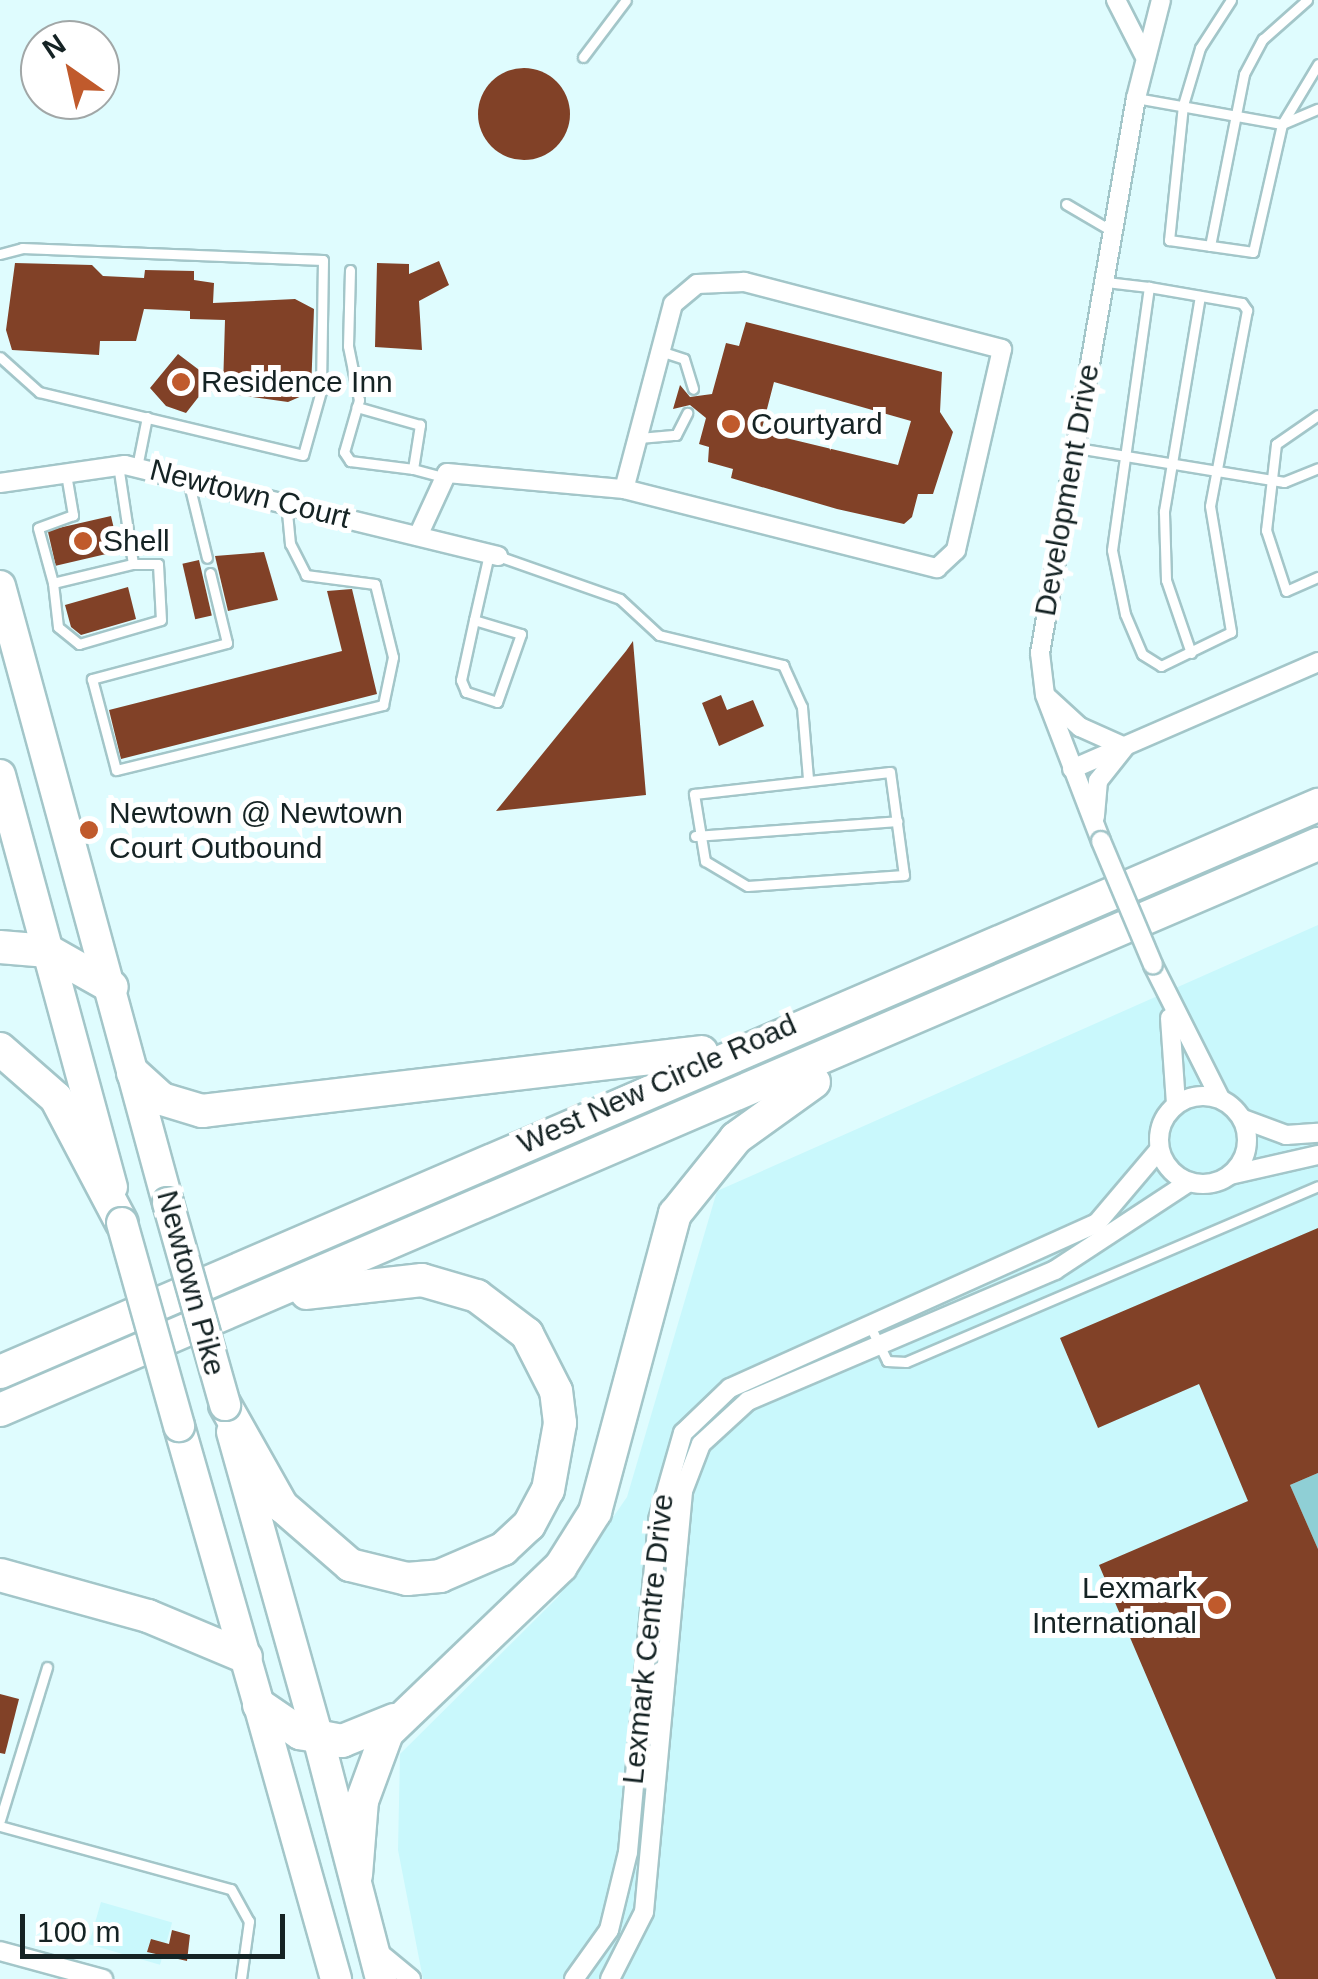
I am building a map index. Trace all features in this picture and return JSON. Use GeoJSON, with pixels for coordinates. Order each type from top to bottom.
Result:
{"type":"FeatureCollection","features":[{"type":"Feature","properties":{"kind":"highway","name":"West New Circle Road"},"geometry":{"type":"LineString","coordinates":[[0,1372],[736,1048],[1318,805]]}},
{"type":"Feature","properties":{"kind":"highway","name":"West New Circle Road"},"geometry":{"type":"LineString","coordinates":[[0,1410],[234,1308],[859,1048],[1318,844]]}},
{"type":"Feature","properties":{"kind":"highway"},"geometry":{"type":"LineString","coordinates":[[0,948],[48,951],[112,987]]}},
{"type":"Feature","properties":{"kind":"highway"},"geometry":{"type":"LineString","coordinates":[[133,1073],[162,1099],[202,1111],[736,1048]]}},
{"type":"Feature","properties":{"kind":"highway"},"geometry":{"type":"LineString","coordinates":[[259,1705],[318,1738],[362,1738],[402,1714],[561,1566],[595,1512],[676,1214],[736,1138],[859,1048]]}},
{"type":"Feature","properties":{"kind":"highway"},"geometry":{"type":"LineString","coordinates":[[0,1049],[56,1098],[122,1223]]}},
{"type":"Feature","properties":{"kind":"highway"},"geometry":{"type":"LineString","coordinates":[[224,1405],[299,1526],[377,1575],[440,1576],[503,1549],[529,1524],[558,1457],[556,1391],[545,1360],[477,1296],[390,1280],[234,1308]]}},
{"type":"Feature","properties":{"kind":"highway"},"geometry":{"type":"LineString","coordinates":[[0,1350],[132,1315]]}},
{"type":"Feature","properties":{"kind":"highway"},"geometry":{"type":"LineString","coordinates":[[0,1575],[148,1616],[246,1657]]}},
{"type":"Feature","properties":{"kind":"highway"},"geometry":{"type":"LineString","coordinates":[[356,1875],[368,1774],[402,1714]]}},
{"type":"Feature","properties":{"kind":"main road","name":"Newtown Pike"},"geometry":{"type":"LineString","coordinates":[[0,586],[356,1875],[380,1979]]}},
{"type":"Feature","properties":{"kind":"main road","name":"Newtown Pike"},"geometry":{"type":"LineString","coordinates":[[0,775],[336,1979]]}},
{"type":"Feature","properties":{"kind":"street"},"geometry":{"type":"LineString","coordinates":[[1116,0],[1144,55]]}},
{"type":"Feature","properties":{"kind":"street","name":"Development Drive"},"geometry":{"type":"LineString","coordinates":[[1161,0],[1136,98],[1040,653],[1045,696],[1101,841],[1153,965],[1220,1098]]}},
{"type":"Feature","properties":{"kind":"street"},"geometry":{"type":"LineString","coordinates":[[418,536],[439,476],[624,489],[937,568],[956,550],[1003,364],[1002,349],[727,280],[686,290],[660,351],[624,489]]}},
{"type":"Feature","properties":{"kind":"street","name":"Newtown Court"},"geometry":{"type":"LineString","coordinates":[[0,483],[65,468],[128,466],[188,477],[494,555]]}},
{"type":"Feature","properties":{"kind":"street"},"geometry":{"type":"LineString","coordinates":[[1072,769],[1318,662]]}},
{"type":"Feature","properties":{"kind":"street"},"geometry":{"type":"LineString","coordinates":[[1045,696],[1080,727],[1125,747]]}},
{"type":"Feature","properties":{"kind":"street"},"geometry":{"type":"LineString","coordinates":[[1101,841],[1094,797],[1125,747]]}},
{"type":"Feature","properties":{"kind":"street","name":"Development Drive"},"geometry":{"type":"LineString","coordinates":[[1153,965],[1178,1044],[1176,1104]]}},
{"type":"Feature","properties":{"kind":"street"},"geometry":{"type":"LineString","coordinates":[[1318,1133],[1286,1135],[1243,1119],[1220,1098],[1176,1104],[1161,1124],[1160,1150],[1189,1182],[1318,1154]]}},
{"type":"Feature","properties":{"kind":"street"},"geometry":{"type":"LineString","coordinates":[[1230,1175],[1244,1155],[1243,1119]]}},
{"type":"Feature","properties":{"kind":"street","name":"Lexmark Centre Drive"},"geometry":{"type":"LineString","coordinates":[[574,1979],[609,1930],[628,1852],[669,1463],[700,1411],[730,1388],[1097,1223],[1160,1150]]}},
{"type":"Feature","properties":{"kind":"street","name":"Lexmark Centre Drive"},"geometry":{"type":"LineString","coordinates":[[610,1979],[644,1912],[692,1462],[748,1401],[1055,1270],[1189,1182]]}},
{"type":"Feature","properties":{"kind":"street"},"geometry":{"type":"LineString","coordinates":[[372,1947],[412,1979]]}},
{"type":"Feature","properties":{"kind":"street"},"geometry":{"type":"LineString","coordinates":[[0,1951],[103,1979]]}},
{"type":"Feature","properties":{"kind":"lane"},"geometry":{"type":"LineString","coordinates":[[583,58],[626,0]]}},
{"type":"Feature","properties":{"kind":"lane"},"geometry":{"type":"LineString","coordinates":[[1231,0],[1200,48],[1183,104],[1163,231],[1210,246],[1257,248],[1282,124],[1318,64]]}},
{"type":"Feature","properties":{"kind":"lane"},"geometry":{"type":"LineString","coordinates":[[1210,246],[1233,114],[1263,39],[1308,0]]}},
{"type":"Feature","properties":{"kind":"lane"},"geometry":{"type":"LineString","coordinates":[[1136,98],[1282,124],[1318,109]]}},
{"type":"Feature","properties":{"kind":"lane"},"geometry":{"type":"LineString","coordinates":[[1066,204],[1112,230]]}},
{"type":"Feature","properties":{"kind":"lane"},"geometry":{"type":"LineString","coordinates":[[0,254],[22,248],[323,260],[321,391],[303,455],[39,392],[0,357]]}},
{"type":"Feature","properties":{"kind":"lane"},"geometry":{"type":"LineString","coordinates":[[350,270],[357,407],[344,452],[350,462],[413,468],[439,476]]}},
{"type":"Feature","properties":{"kind":"lane"},"geometry":{"type":"LineString","coordinates":[[1103,282],[1149,288],[1200,296],[1247,310],[1216,470],[1211,549],[1231,632],[1191,654],[1149,662],[1125,614],[1112,550],[1121,455],[1149,288]]}},
{"type":"Feature","properties":{"kind":"lane"},"geometry":{"type":"LineString","coordinates":[[1191,654],[1166,580],[1169,462],[1200,296]]}},
{"type":"Feature","properties":{"kind":"lane"},"geometry":{"type":"LineString","coordinates":[[660,351],[684,360],[692,388]]}},
{"type":"Feature","properties":{"kind":"lane"},"geometry":{"type":"LineString","coordinates":[[357,407],[420,425],[413,468]]}},
{"type":"Feature","properties":{"kind":"lane"},"geometry":{"type":"LineString","coordinates":[[638,438],[676,434],[687,413]]}},
{"type":"Feature","properties":{"kind":"lane"},"geometry":{"type":"LineString","coordinates":[[1318,416],[1276,444],[1270,480],[1268,547],[1286,591],[1318,577]]}},
{"type":"Feature","properties":{"kind":"lane"},"geometry":{"type":"LineString","coordinates":[[132,564],[128,466],[147,417]]}},
{"type":"Feature","properties":{"kind":"lane"},"geometry":{"type":"LineString","coordinates":[[1074,448],[1270,480],[1318,468]]}},
{"type":"Feature","properties":{"kind":"lane"},"geometry":{"type":"LineString","coordinates":[[53,583],[132,564],[158,564],[162,620],[79,644],[58,627],[53,583],[38,528],[72,515],[65,468]]}},
{"type":"Feature","properties":{"kind":"lane"},"geometry":{"type":"LineString","coordinates":[[188,477],[206,553]]}},
{"type":"Feature","properties":{"kind":"lane"},"geometry":{"type":"LineString","coordinates":[[210,573],[227,643],[92,678],[116,770],[383,705],[393,657],[375,584],[306,575],[290,544],[286,502]]}},
{"type":"Feature","properties":{"kind":"lane"},"geometry":{"type":"LineString","coordinates":[[474,620],[521,634],[497,702],[462,686],[474,620],[494,555],[620,598],[660,635],[783,664],[802,707],[808,779]]}},
{"type":"Feature","properties":{"kind":"lane"},"geometry":{"type":"LineString","coordinates":[[890,772],[897,821],[904,874],[814,884],[746,886],[705,861],[695,836],[694,794],[890,772]]}},
{"type":"Feature","properties":{"kind":"lane"},"geometry":{"type":"LineString","coordinates":[[695,836],[897,821]]}},
{"type":"Feature","properties":{"kind":"lane"},"geometry":{"type":"LineString","coordinates":[[870,1326],[887,1361],[906,1362],[1318,1186]]}},
{"type":"Feature","properties":{"kind":"lane"},"geometry":{"type":"LineString","coordinates":[[47,1667],[0,1823],[230,1890],[249,1921],[241,1979]]}},
{"type":"Feature","properties":{"kind":"shaded area","name":"Lexmark International"},"geometry":{"type":"Polygon","coordinates":[[[1318,925],[1318,1979],[423,1979],[398,1850],[400,1754],[558,1597],[627,1497],[717,1191],[1318,925]]]}},
{"type":"Feature","properties":{"kind":"shaded area"},"geometry":{"type":"Polygon","coordinates":[[[1318,1473],[1318,1549],[1290,1485],[1318,1473]]]}},
{"type":"Feature","properties":{"kind":"shaded area"},"geometry":{"type":"Polygon","coordinates":[[[101,1902],[172,1922],[160,1965],[89,1944],[101,1902]]]}},
{"type":"Feature","properties":{"kind":"building"},"geometry":{"type":"Polygon","coordinates":[[[515,68],[533,68],[550,75],[563,88],[570,114],[563,140],[550,153],[533,160],[515,160],[498,153],[485,140],[478,123],[478,105],[485,88],[498,75],[515,68]]]}},
{"type":"Feature","properties":{"kind":"building"},"geometry":{"type":"Polygon","coordinates":[[[439,261],[449,285],[419,301],[422,350],[375,347],[377,263],[409,264],[409,274],[439,261]]]}},
{"type":"Feature","properties":{"kind":"building"},"geometry":{"type":"Polygon","coordinates":[[[15,263],[92,265],[103,276],[144,278],[145,270],[194,271],[194,280],[214,283],[213,303],[295,299],[314,309],[311,392],[288,402],[204,390],[186,413],[166,406],[150,388],[178,354],[223,388],[225,320],[190,319],[190,311],[144,309],[136,341],[100,341],[99,355],[12,350],[6,330],[15,263]]]}},
{"type":"Feature","properties":{"kind":"building","name":"Courtyard"},"geometry":{"type":"Polygon","coordinates":[[[746,322],[942,372],[940,412],[953,432],[933,494],[918,494],[912,517],[904,524],[731,478],[733,469],[708,462],[709,447],[699,444],[706,418],[690,405],[673,409],[680,385],[690,397],[712,394],[726,343],[739,346],[746,322]],[[774,382],[761,432],[898,465],[911,421],[774,382]]]}},
{"type":"Feature","properties":{"kind":"building","name":"Shell"},"geometry":{"type":"Polygon","coordinates":[[[111,516],[119,551],[56,566],[48,531],[111,516]]]}},
{"type":"Feature","properties":{"kind":"building"},"geometry":{"type":"Polygon","coordinates":[[[264,552],[278,600],[228,611],[215,556],[264,552]]]}},
{"type":"Feature","properties":{"kind":"building"},"geometry":{"type":"Polygon","coordinates":[[[199,560],[212,616],[195,619],[182,564],[199,560]]]}},
{"type":"Feature","properties":{"kind":"building"},"geometry":{"type":"Polygon","coordinates":[[[128,587],[136,619],[81,635],[71,627],[65,605],[128,587]]]}},
{"type":"Feature","properties":{"kind":"building"},"geometry":{"type":"Polygon","coordinates":[[[352,589],[377,694],[121,759],[109,710],[342,651],[327,591],[352,589]]]}},
{"type":"Feature","properties":{"kind":"building"},"geometry":{"type":"Polygon","coordinates":[[[633,641],[646,795],[496,811],[626,651],[633,641]]]}},
{"type":"Feature","properties":{"kind":"building"},"geometry":{"type":"Polygon","coordinates":[[[721,695],[727,710],[753,700],[764,726],[719,746],[702,703],[721,695]]]}},
{"type":"Feature","properties":{"kind":"building","name":"Lexmark International"},"geometry":{"type":"Polygon","coordinates":[[[1318,1228],[1318,1473],[1290,1485],[1318,1549],[1318,1979],[1276,1979],[1099,1565],[1248,1501],[1199,1384],[1098,1428],[1060,1338],[1318,1228]]]}},
{"type":"Feature","properties":{"kind":"building"},"geometry":{"type":"Polygon","coordinates":[[[0,1694],[19,1699],[5,1754],[0,1753],[0,1694]]]}},
{"type":"Feature","properties":{"kind":"building"},"geometry":{"type":"Polygon","coordinates":[[[172,1930],[190,1935],[187,1961],[147,1952],[151,1939],[169,1944],[172,1930]]]}},
{"type":"Feature","properties":{"kind":"place","name":"Residence Inn"},"geometry":{"type":"Point","coordinates":[181,382]}},
{"type":"Feature","properties":{"kind":"place","name":"Courtyard"},"geometry":{"type":"Point","coordinates":[731,424]}},
{"type":"Feature","properties":{"kind":"place","name":"Shell"},"geometry":{"type":"Point","coordinates":[83,541]}},
{"type":"Feature","properties":{"kind":"place","name":"Newtown @ Newtown Court Outbound"},"geometry":{"type":"Point","coordinates":[89,830]}},
{"type":"Feature","properties":{"kind":"place","name":"Lexmark International"},"geometry":{"type":"Point","coordinates":[1217,1605]}}]}
